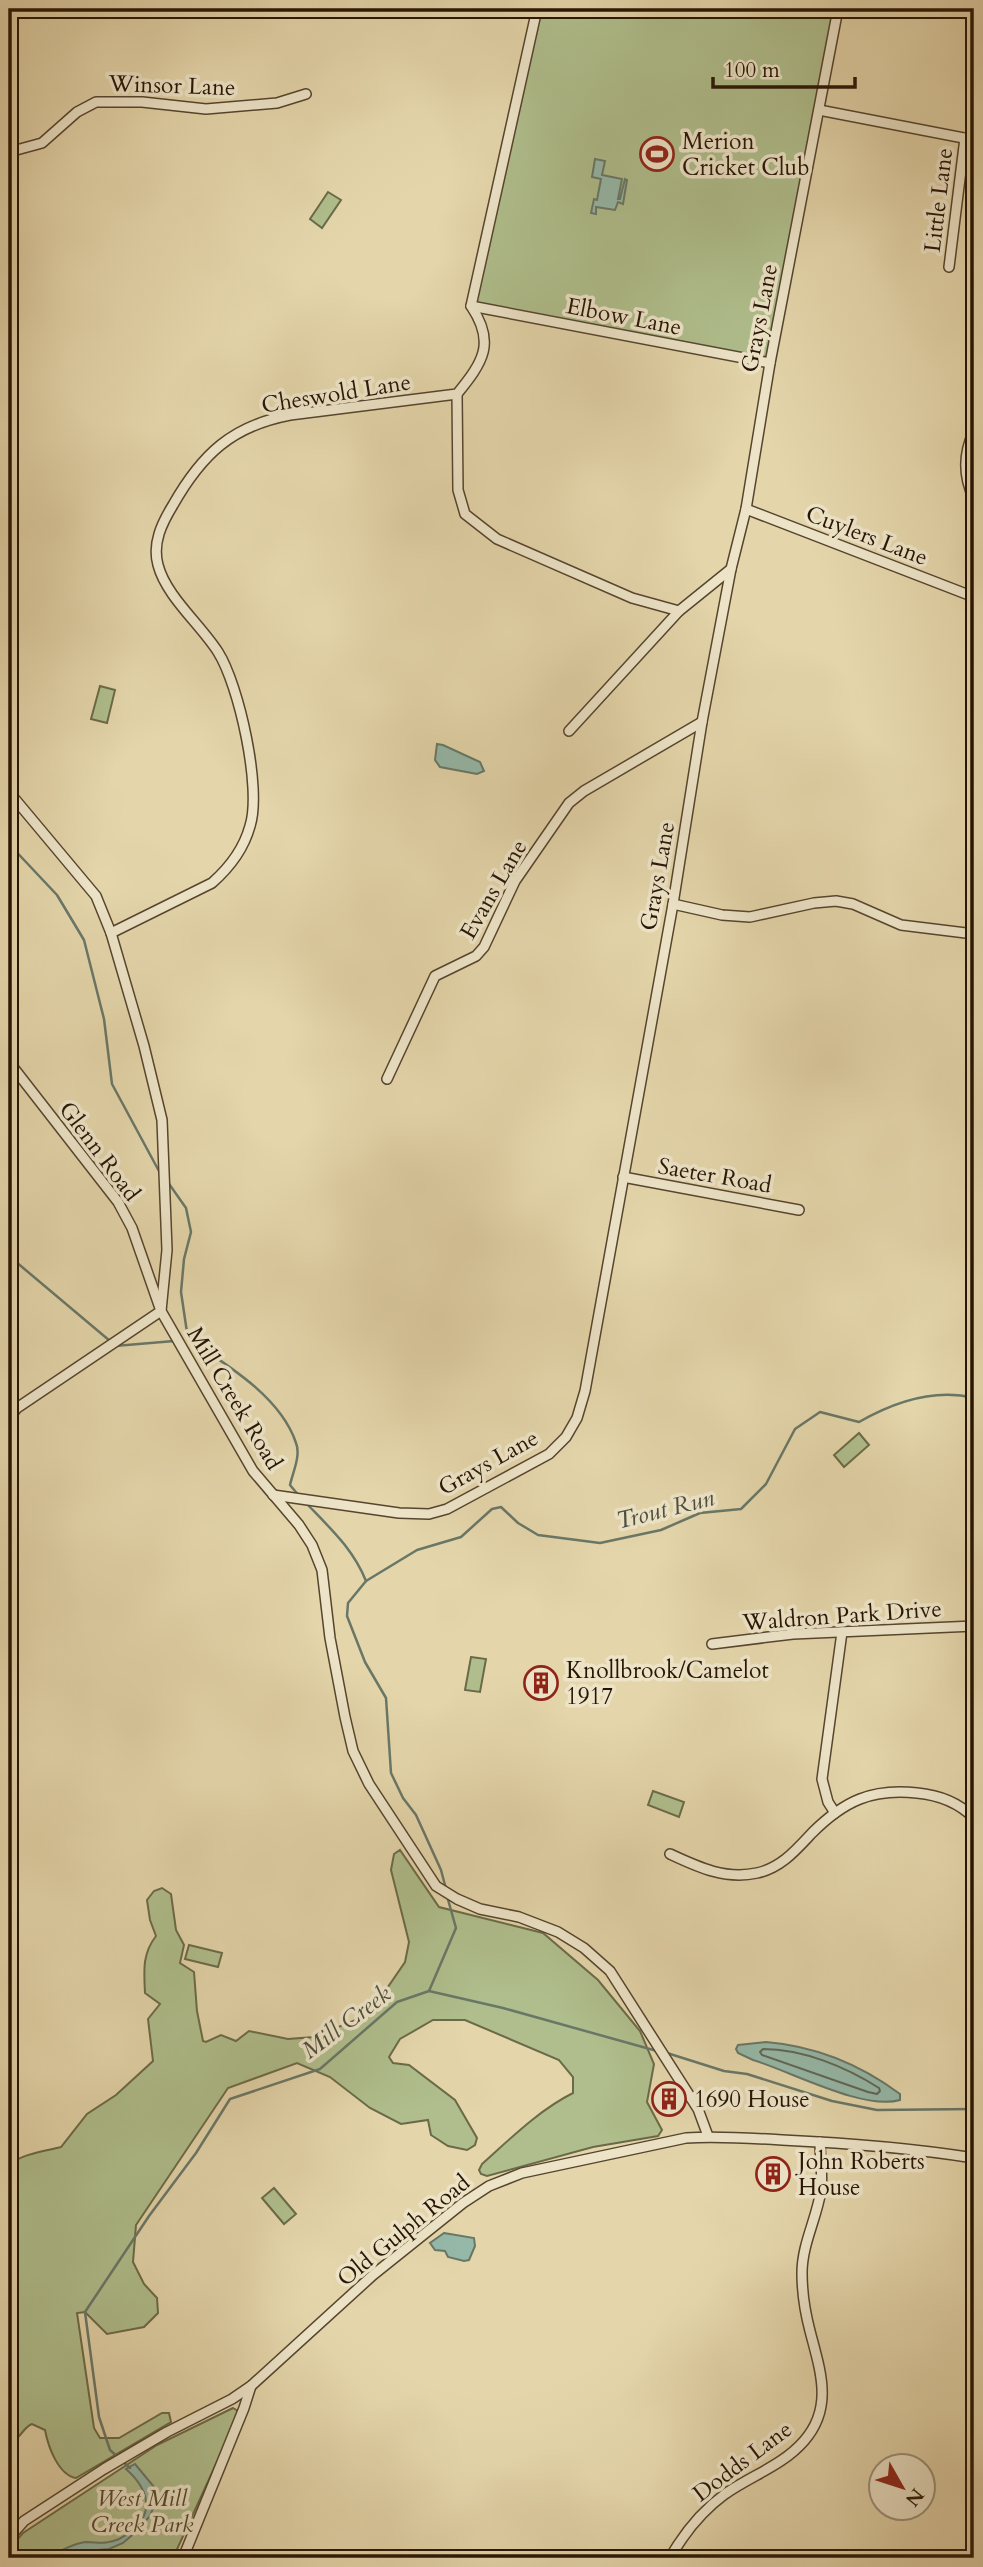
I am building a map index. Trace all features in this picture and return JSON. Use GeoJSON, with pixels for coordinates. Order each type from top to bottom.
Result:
{"type":"FeatureCollection","features":[{"type":"Feature","properties":{"kind":"street"},"geometry":{"type":"LineString","coordinates":[[537,9],[471,306],[482,323],[486,338],[477,368],[457,394],[458,490],[465,514],[497,539],[632,598],[679,611]]}},
{"type":"Feature","properties":{"kind":"street","name":"Grays Lane"},"geometry":{"type":"LineString","coordinates":[[273,1496],[399,1513],[429,1514],[447,1508],[550,1454],[566,1437],[577,1418],[585,1391],[673,904],[702,723],[731,569],[746,509],[770,363],[838,9]]}},
{"type":"Feature","properties":{"kind":"street","name":"Winsor Lane"},"geometry":{"type":"LineString","coordinates":[[9,152],[42,143],[78,112],[96,102],[142,102],[206,109],[277,103],[306,94]]}},
{"type":"Feature","properties":{"kind":"street"},"geometry":{"type":"LineString","coordinates":[[819,110],[970,139]]}},
{"type":"Feature","properties":{"kind":"street","name":"Little Lane"},"geometry":{"type":"LineString","coordinates":[[949,267],[970,139]]}},
{"type":"Feature","properties":{"kind":"street","name":"Elbow Lane"},"geometry":{"type":"LineString","coordinates":[[471,306],[770,363]]}},
{"type":"Feature","properties":{"kind":"street","name":"Cheswold Lane"},"geometry":{"type":"LineString","coordinates":[[111,933],[212,883],[226,871],[250,827],[254,806],[253,780],[244,730],[230,673],[218,652],[164,582],[157,562],[156,542],[160,529],[190,475],[220,444],[240,431],[272,418],[457,394]]}},
{"type":"Feature","properties":{"kind":"street"},"geometry":{"type":"LineString","coordinates":[[974,431],[965,453],[966,480],[974,499]]}},
{"type":"Feature","properties":{"kind":"street","name":"Cuylers Lane"},"geometry":{"type":"LineString","coordinates":[[746,509],[974,597]]}},
{"type":"Feature","properties":{"kind":"street"},"geometry":{"type":"LineString","coordinates":[[569,731],[679,611],[731,569]]}},
{"type":"Feature","properties":{"kind":"street","name":"Evans Lane"},"geometry":{"type":"LineString","coordinates":[[387,1079],[435,976],[477,956],[484,947],[515,881],[569,803],[584,791],[702,723]]}},
{"type":"Feature","properties":{"kind":"street","name":"Mill Creek Road"},"geometry":{"type":"LineString","coordinates":[[9,792],[96,897],[111,933],[144,1045],[162,1121],[167,1250],[161,1311],[253,1471],[299,1525],[312,1545],[322,1570],[342,1706],[360,1768],[436,1886],[480,1909],[540,1923],[584,1948],[610,1971],[698,2109],[708,2136]]}},
{"type":"Feature","properties":{"kind":"street"},"geometry":{"type":"LineString","coordinates":[[673,904],[722,915],[750,917],[836,901],[853,904],[901,925],[974,934]]}},
{"type":"Feature","properties":{"kind":"street","name":"Glenn Road"},"geometry":{"type":"LineString","coordinates":[[9,1062],[118,1202],[132,1228],[161,1311]]}},
{"type":"Feature","properties":{"kind":"street","name":"Saeter Road"},"geometry":{"type":"LineString","coordinates":[[623,1177],[799,1210]]}},
{"type":"Feature","properties":{"kind":"street"},"geometry":{"type":"LineString","coordinates":[[9,1418],[17,1408],[161,1311]]}},
{"type":"Feature","properties":{"kind":"street","name":"Waldron Park Drive"},"geometry":{"type":"LineString","coordinates":[[712,1644],[758,1637],[974,1626]]}},
{"type":"Feature","properties":{"kind":"street"},"geometry":{"type":"LineString","coordinates":[[835,1813],[828,1802],[822,1779],[842,1632]]}},
{"type":"Feature","properties":{"kind":"street"},"geometry":{"type":"LineString","coordinates":[[670,1854],[703,1869],[728,1875],[760,1873],[789,1858],[835,1813],[866,1796],[890,1791],[941,1797],[967,1810],[974,1818]]}},
{"type":"Feature","properties":{"kind":"street","name":"Old Gulph Road"},"geometry":{"type":"LineString","coordinates":[[9,2538],[24,2521],[114,2464],[167,2431],[232,2399],[251,2386],[373,2275],[464,2203],[489,2186],[522,2173],[686,2138],[708,2136],[929,2151],[974,2158]]}},
{"type":"Feature","properties":{"kind":"street","name":"Dodds Lane"},"geometry":{"type":"LineString","coordinates":[[670,2558],[686,2533],[710,2506],[726,2493],[785,2459],[802,2444],[817,2422],[822,2409],[823,2382],[807,2318],[802,2271],[803,2256],[821,2189],[820,2142]]}},
{"type":"Feature","properties":{"kind":"street"},"geometry":{"type":"LineString","coordinates":[[183,2558],[251,2386]]}},
{"type":"Feature","properties":{"kind":"green space","name":"Merion Cricket Club"},"geometry":{"type":"Polygon","coordinates":[[[537,9],[837,9],[770,363],[471,306],[537,9]]]}},
{"type":"Feature","properties":{"kind":"green space"},"geometry":{"type":"Polygon","coordinates":[[[328,192],[341,200],[322,228],[310,219],[328,192]]]}},
{"type":"Feature","properties":{"kind":"green space"},"geometry":{"type":"Polygon","coordinates":[[[100,686],[115,690],[107,723],[91,719],[100,686]]]}},
{"type":"Feature","properties":{"kind":"green space"},"geometry":{"type":"Polygon","coordinates":[[[859,1433],[869,1445],[844,1467],[834,1455],[859,1433]]]}},
{"type":"Feature","properties":{"kind":"green space"},"geometry":{"type":"Polygon","coordinates":[[[471,1657],[486,1659],[480,1692],[465,1690],[471,1657]]]}},
{"type":"Feature","properties":{"kind":"green space"},"geometry":{"type":"Polygon","coordinates":[[[653,1791],[684,1802],[679,1817],[648,1805],[653,1791]]]}},
{"type":"Feature","properties":{"kind":"green space"},"geometry":{"type":"Polygon","coordinates":[[[400,1850],[439,1907],[543,1933],[598,1980],[640,2031],[654,2064],[647,2102],[662,2130],[658,2136],[593,2147],[487,2176],[481,2174],[479,2170],[482,2164],[514,2135],[548,2108],[573,2093],[573,2077],[559,2060],[465,2020],[433,2020],[400,2039],[389,2057],[393,2063],[409,2065],[455,2100],[477,2138],[475,2145],[467,2150],[448,2146],[431,2135],[428,2120],[401,2124],[370,2108],[330,2077],[297,2063],[228,2088],[136,2225],[133,2262],[144,2284],[157,2298],[158,2313],[144,2327],[107,2334],[85,2312],[77,2313],[94,2428],[100,2438],[119,2438],[162,2413],[169,2413],[171,2422],[76,2478],[59,2466],[45,2430],[32,2424],[9,2441],[9,2165],[27,2156],[61,2147],[87,2114],[116,2095],[153,2061],[148,2019],[160,2004],[145,1993],[146,1956],[156,1936],[147,1900],[154,1891],[162,1888],[171,1894],[176,1930],[184,1945],[180,1963],[194,1972],[203,2041],[221,2035],[236,2041],[249,2031],[288,2039],[314,2037],[358,2019],[381,1997],[405,1962],[409,1942],[391,1870],[394,1854],[400,1850]]]}},
{"type":"Feature","properties":{"kind":"green space"},"geometry":{"type":"Polygon","coordinates":[[[189,1945],[222,1953],[218,1967],[185,1959],[189,1945]]]}},
{"type":"Feature","properties":{"kind":"green space"},"geometry":{"type":"Polygon","coordinates":[[[274,2188],[296,2214],[284,2224],[262,2198],[274,2188]]]}},
{"type":"Feature","properties":{"kind":"green space","name":"West Mill Creek Park"},"geometry":{"type":"Polygon","coordinates":[[[233,2408],[238,2411],[238,2416],[173,2558],[9,2558],[9,2549],[23,2533],[157,2445],[233,2408]]]}},
{"type":"Feature","properties":{"kind":"water"},"geometry":{"type":"Polygon","coordinates":[[[595,159],[605,161],[602,175],[622,179],[618,199],[625,179],[627,180],[623,204],[618,202],[615,210],[596,207],[596,214],[591,213],[601,179],[592,177],[595,159]]]}},
{"type":"Feature","properties":{"kind":"water"},"geometry":{"type":"Polygon","coordinates":[[[437,744],[480,762],[484,771],[477,774],[440,767],[435,760],[437,744]]]}},
{"type":"Feature","properties":{"kind":"water"},"geometry":{"type":"Polygon","coordinates":[[[766,2042],[802,2048],[837,2059],[870,2074],[900,2094],[900,2100],[885,2102],[847,2095],[753,2060],[738,2053],[736,2049],[738,2045],[766,2042]]]}},
{"type":"Feature","properties":{"kind":"water"},"geometry":{"type":"Polygon","coordinates":[[[444,2233],[474,2238],[475,2246],[469,2260],[448,2257],[445,2251],[435,2250],[430,2243],[444,2233]]]}},
{"type":"Feature","properties":{"kind":"water"},"geometry":{"type":"Polygon","coordinates":[[[135,2464],[154,2487],[155,2503],[150,2516],[138,2530],[123,2543],[109,2549],[75,2552],[65,2558],[45,2558],[81,2543],[114,2541],[139,2524],[146,2507],[145,2497],[142,2488],[126,2469],[135,2464]]]}},
{"type":"Feature","properties":{"kind":"waterway"},"geometry":{"type":"LineString","coordinates":[[9,844],[57,895],[84,940],[104,1019],[112,1084],[160,1173]]}},
{"type":"Feature","properties":{"kind":"waterway"},"geometry":{"type":"LineString","coordinates":[[167,1181],[186,1208],[191,1232],[184,1259],[181,1292],[188,1339],[251,1383],[289,1426],[297,1448],[290,1485],[300,1497]]}},
{"type":"Feature","properties":{"kind":"waterway"},"geometry":{"type":"LineString","coordinates":[[9,1256],[110,1341]]}},
{"type":"Feature","properties":{"kind":"waterway"},"geometry":{"type":"LineString","coordinates":[[115,1346],[174,1341]]}},
{"type":"Feature","properties":{"kind":"waterway","name":"Trout Run"},"geometry":{"type":"LineString","coordinates":[[446,1889],[441,1870],[416,1815],[403,1798],[391,1773],[386,1698],[365,1662],[347,1616],[348,1603],[366,1581],[417,1550],[461,1537],[492,1509],[501,1507],[518,1523],[538,1535],[600,1543],[661,1530],[700,1513],[741,1509],[766,1484],[795,1429],[820,1412],[859,1422],[886,1408],[929,1396],[959,1395],[974,1398]]}},
{"type":"Feature","properties":{"kind":"waterway"},"geometry":{"type":"LineString","coordinates":[[307,1504],[348,1549],[366,1581]]}},
{"type":"Feature","properties":{"kind":"waterway","name":"Trout Run"},"geometry":{"type":"LineString","coordinates":[[429,1991],[456,1928],[447,1896]]}},
{"type":"Feature","properties":{"kind":"waterway","name":"Mill Creek"},"geometry":{"type":"LineString","coordinates":[[130,2468],[110,2450],[99,2417],[85,2312],[149,2216],[196,2153],[230,2099],[320,2069],[397,2002],[429,1991],[503,2008],[657,2051]]}},
{"type":"Feature","properties":{"kind":"waterway","name":"Mill Creek"},"geometry":{"type":"LineString","coordinates":[[667,2053],[724,2071],[747,2074],[832,2101],[877,2110],[974,2109]]}},
{"type":"Feature","properties":{"kind":"place","name":"Merion Cricket Club"},"geometry":{"type":"Point","coordinates":[657,154]}},
{"type":"Feature","properties":{"kind":"place","name":"Knollbrook/Camelot 1917"},"geometry":{"type":"Point","coordinates":[541,1683]}},
{"type":"Feature","properties":{"kind":"place","name":"1690 House"},"geometry":{"type":"Point","coordinates":[669,2099]}},
{"type":"Feature","properties":{"kind":"place","name":"John Roberts House"},"geometry":{"type":"Point","coordinates":[773,2174]}}]}
